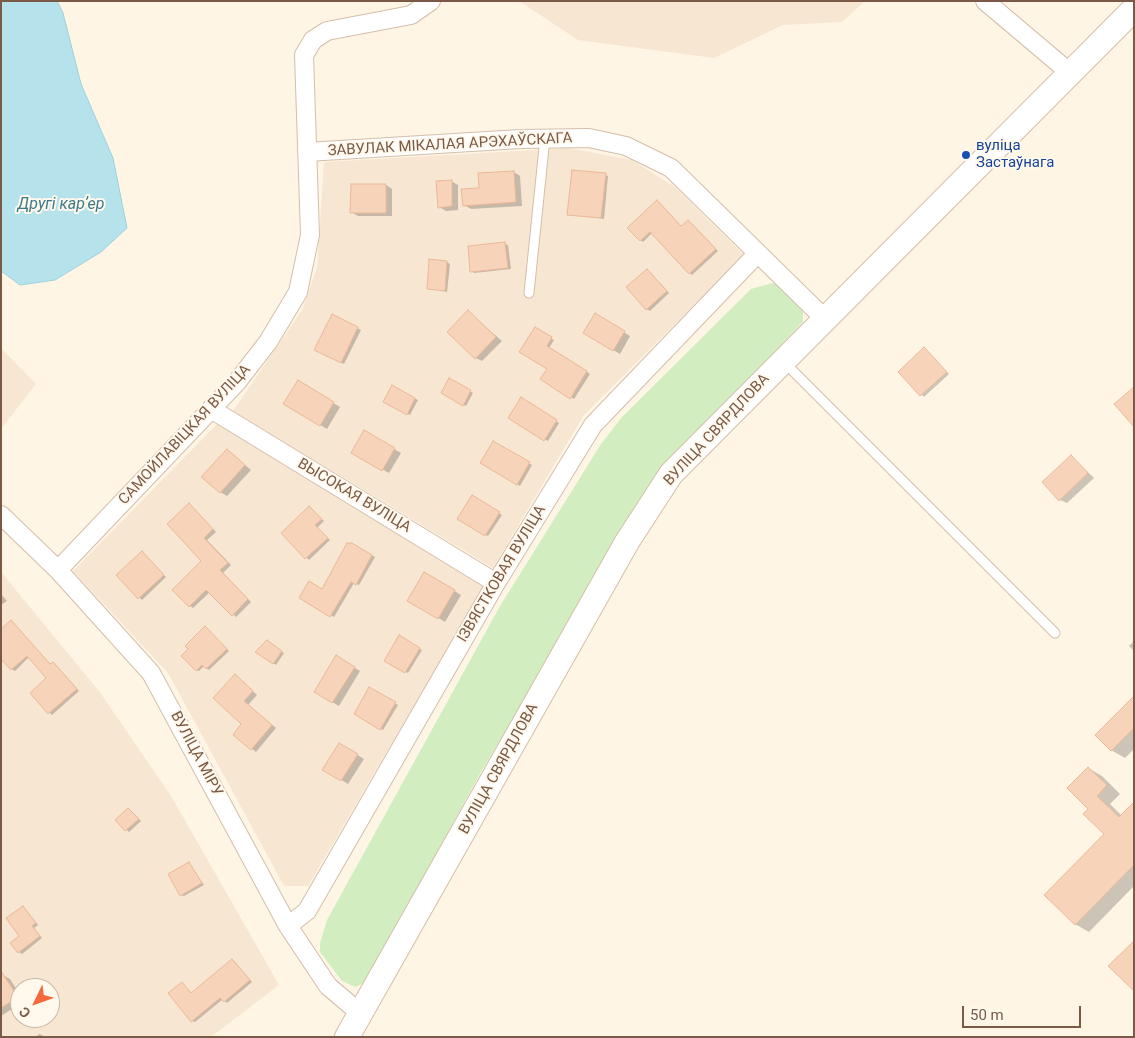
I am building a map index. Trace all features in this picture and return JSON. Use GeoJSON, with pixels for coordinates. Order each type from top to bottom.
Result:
{"type":"FeatureCollection","features":[{"type":"Feature","properties":{"kind":"street","name":"САМОЙЛАВІЦКАЯ ВУЛІЦА"},"geometry":{"type":"LineString","coordinates":[[58,570],[237,382],[268,342],[298,292],[310,235],[304,55],[313,40],[327,30],[411,15],[431,1]]}},
{"type":"Feature","properties":{"kind":"street"},"geometry":{"type":"LineString","coordinates":[[985,1],[1069,72]]}},
{"type":"Feature","properties":{"kind":"street","name":"ВУЛІЦА СВЯРДЛОВА"},"geometry":{"type":"LineString","coordinates":[[347,1037],[627,542],[671,474],[1069,72],[1134,9]]}},
{"type":"Feature","properties":{"kind":"street","name":"ЗАВУЛАК МІКАЛАЯ АРЭХАЎСКАГА"},"geometry":{"type":"LineString","coordinates":[[307,152],[545,138],[590,138],[626,146],[672,168],[825,319]]}},
{"type":"Feature","properties":{"kind":"street","name":"ІЗВЯСТКОВАЯ ВУЛІЦА"},"geometry":{"type":"LineString","coordinates":[[288,926],[307,910],[496,584],[570,459],[593,425],[758,253]]}},
{"type":"Feature","properties":{"kind":"street","name":"ВЫСОКАЯ ВУЛІЦА"},"geometry":{"type":"LineString","coordinates":[[211,410],[496,584]]}},
{"type":"Feature","properties":{"kind":"street","name":"ВУЛІЦА МІРУ"},"geometry":{"type":"LineString","coordinates":[[1,515],[58,570],[151,673],[288,926],[328,986],[360,1014]]}},
{"type":"Feature","properties":{"kind":"lane"},"geometry":{"type":"LineString","coordinates":[[529,293],[545,138]]}},
{"type":"Feature","properties":{"kind":"lane"},"geometry":{"type":"LineString","coordinates":[[783,361],[1055,632]]}},
{"type":"Feature","properties":{"kind":"shaded area"},"geometry":{"type":"Polygon","coordinates":[[[519,1],[865,1],[842,22],[783,25],[714,58],[578,40],[519,1]]]}},
{"type":"Feature","properties":{"kind":"shaded area"},"geometry":{"type":"Polygon","coordinates":[[[569,148],[632,160],[675,187],[744,255],[584,415],[493,568],[233,411],[302,310],[317,268],[324,162],[569,148]]]}},
{"type":"Feature","properties":{"kind":"shaded area"},"geometry":{"type":"Polygon","coordinates":[[[1,348],[36,384],[1,429],[1,348]]]}},
{"type":"Feature","properties":{"kind":"shaded area"},"geometry":{"type":"Polygon","coordinates":[[[217,424],[484,586],[308,886],[284,886],[168,673],[73,571],[217,424]]]}},
{"type":"Feature","properties":{"kind":"shaded area"},"geometry":{"type":"Polygon","coordinates":[[[1,572],[99,691],[171,796],[279,985],[211,1037],[1,1037],[1,572]]]}},
{"type":"Feature","properties":{"kind":"green space"},"geometry":{"type":"Polygon","coordinates":[[[772,283],[782,285],[803,306],[803,322],[674,457],[651,487],[481,772],[366,982],[355,987],[342,981],[320,952],[320,943],[327,920],[500,606],[601,444],[622,417],[751,289],[772,283]]]}},
{"type":"Feature","properties":{"kind":"water","name":"Другі карʼер"},"geometry":{"type":"Polygon","coordinates":[[[1,1],[57,1],[63,13],[81,84],[113,158],[127,228],[101,252],[55,280],[20,285],[1,271],[1,1]]]}},
{"type":"Feature","properties":{"kind":"building"},"geometry":{"type":"Polygon","coordinates":[[[572,170],[606,173],[601,218],[567,215],[572,170]]]}},
{"type":"Feature","properties":{"kind":"building"},"geometry":{"type":"Polygon","coordinates":[[[514,171],[516,202],[463,206],[461,189],[479,188],[478,173],[514,171]]]}},
{"type":"Feature","properties":{"kind":"building"},"geometry":{"type":"Polygon","coordinates":[[[452,180],[452,206],[438,208],[436,181],[452,180]]]}},
{"type":"Feature","properties":{"kind":"building"},"geometry":{"type":"Polygon","coordinates":[[[351,184],[386,184],[386,213],[350,213],[351,184]]]}},
{"type":"Feature","properties":{"kind":"building"},"geometry":{"type":"Polygon","coordinates":[[[657,200],[681,226],[688,220],[716,249],[689,274],[650,232],[640,241],[627,228],[657,200]]]}},
{"type":"Feature","properties":{"kind":"building"},"geometry":{"type":"Polygon","coordinates":[[[505,242],[508,268],[470,272],[468,246],[505,242]]]}},
{"type":"Feature","properties":{"kind":"building"},"geometry":{"type":"Polygon","coordinates":[[[429,259],[447,261],[445,291],[427,289],[429,259]]]}},
{"type":"Feature","properties":{"kind":"building"},"geometry":{"type":"Polygon","coordinates":[[[647,269],[667,291],[646,310],[626,287],[647,269]]]}},
{"type":"Feature","properties":{"kind":"building"},"geometry":{"type":"Polygon","coordinates":[[[468,310],[496,337],[475,359],[447,332],[468,310]]]}},
{"type":"Feature","properties":{"kind":"building"},"geometry":{"type":"Polygon","coordinates":[[[595,313],[625,331],[613,351],[583,333],[595,313]]]}},
{"type":"Feature","properties":{"kind":"building"},"geometry":{"type":"Polygon","coordinates":[[[332,314],[358,327],[341,363],[314,350],[332,314]]]}},
{"type":"Feature","properties":{"kind":"building"},"geometry":{"type":"Polygon","coordinates":[[[535,327],[552,337],[547,346],[587,371],[570,399],[540,379],[547,369],[519,352],[535,327]]]}},
{"type":"Feature","properties":{"kind":"building"},"geometry":{"type":"Polygon","coordinates":[[[924,347],[947,372],[920,396],[898,372],[924,347]]]}},
{"type":"Feature","properties":{"kind":"building"},"geometry":{"type":"Polygon","coordinates":[[[449,378],[471,390],[463,406],[441,393],[449,378]]]}},
{"type":"Feature","properties":{"kind":"building"},"geometry":{"type":"Polygon","coordinates":[[[298,380],[334,402],[320,426],[283,404],[298,380]]]}},
{"type":"Feature","properties":{"kind":"building"},"geometry":{"type":"Polygon","coordinates":[[[392,385],[415,398],[407,415],[383,402],[392,385]]]}},
{"type":"Feature","properties":{"kind":"building"},"geometry":{"type":"Polygon","coordinates":[[[1134,387],[1134,427],[1114,404],[1134,387]]]}},
{"type":"Feature","properties":{"kind":"building"},"geometry":{"type":"Polygon","coordinates":[[[521,397],[557,420],[544,441],[508,418],[521,397]]]}},
{"type":"Feature","properties":{"kind":"building"},"geometry":{"type":"Polygon","coordinates":[[[364,430],[395,448],[382,471],[351,453],[364,430]]]}},
{"type":"Feature","properties":{"kind":"building"},"geometry":{"type":"Polygon","coordinates":[[[493,441],[530,462],[517,485],[480,463],[493,441]]]}},
{"type":"Feature","properties":{"kind":"building"},"geometry":{"type":"Polygon","coordinates":[[[227,449],[245,465],[220,493],[201,477],[227,449]]]}},
{"type":"Feature","properties":{"kind":"building"},"geometry":{"type":"Polygon","coordinates":[[[1071,455],[1088,473],[1059,501],[1042,482],[1071,455]]]}},
{"type":"Feature","properties":{"kind":"building"},"geometry":{"type":"Polygon","coordinates":[[[472,495],[500,512],[485,536],[457,519],[472,495]]]}},
{"type":"Feature","properties":{"kind":"building"},"geometry":{"type":"Polygon","coordinates":[[[189,503],[213,529],[204,538],[228,563],[220,570],[248,599],[232,616],[206,590],[189,607],[172,590],[201,561],[167,524],[189,503]]]}},
{"type":"Feature","properties":{"kind":"building"},"geometry":{"type":"Polygon","coordinates":[[[309,506],[322,519],[315,525],[328,538],[305,559],[281,533],[309,506]]]}},
{"type":"Feature","properties":{"kind":"building"},"geometry":{"type":"Polygon","coordinates":[[[347,543],[352,543],[372,555],[356,585],[351,582],[330,617],[299,598],[309,581],[322,589],[347,543]]]}},
{"type":"Feature","properties":{"kind":"building"},"geometry":{"type":"Polygon","coordinates":[[[142,551],[164,575],[138,599],[116,575],[142,551]]]}},
{"type":"Feature","properties":{"kind":"building"},"geometry":{"type":"Polygon","coordinates":[[[424,572],[455,590],[438,619],[407,601],[424,572]]]}},
{"type":"Feature","properties":{"kind":"building"},"geometry":{"type":"Polygon","coordinates":[[[11,620],[50,664],[53,662],[77,689],[48,714],[30,693],[46,678],[27,656],[11,670],[1,659],[1,629],[11,620]]]}},
{"type":"Feature","properties":{"kind":"building"},"geometry":{"type":"Polygon","coordinates":[[[205,626],[227,649],[206,669],[202,665],[196,671],[181,656],[188,649],[185,646],[205,626]]]}},
{"type":"Feature","properties":{"kind":"building"},"geometry":{"type":"Polygon","coordinates":[[[399,635],[420,648],[405,673],[384,661],[399,635]]]}},
{"type":"Feature","properties":{"kind":"building"},"geometry":{"type":"Polygon","coordinates":[[[267,640],[282,651],[273,664],[255,652],[267,640]]]}},
{"type":"Feature","properties":{"kind":"building"},"geometry":{"type":"Polygon","coordinates":[[[336,655],[355,667],[332,703],[314,692],[336,655]]]}},
{"type":"Feature","properties":{"kind":"building"},"geometry":{"type":"Polygon","coordinates":[[[235,674],[253,691],[244,701],[272,725],[251,750],[233,735],[241,724],[213,698],[235,674]]]}},
{"type":"Feature","properties":{"kind":"building"},"geometry":{"type":"Polygon","coordinates":[[[369,687],[396,702],[380,730],[354,714],[369,687]]]}},
{"type":"Feature","properties":{"kind":"building"},"geometry":{"type":"Polygon","coordinates":[[[1134,696],[1134,728],[1111,751],[1095,735],[1134,696]]]}},
{"type":"Feature","properties":{"kind":"building"},"geometry":{"type":"Polygon","coordinates":[[[339,743],[358,754],[341,781],[322,770],[339,743]]]}},
{"type":"Feature","properties":{"kind":"building"},"geometry":{"type":"Polygon","coordinates":[[[1088,767],[1107,785],[1097,796],[1119,817],[1134,802],[1134,865],[1075,925],[1044,895],[1104,834],[1083,814],[1088,809],[1067,788],[1088,767]]]}},
{"type":"Feature","properties":{"kind":"building"},"geometry":{"type":"Polygon","coordinates":[[[128,808],[139,819],[125,831],[115,820],[128,808]]]}},
{"type":"Feature","properties":{"kind":"building"},"geometry":{"type":"Polygon","coordinates":[[[189,862],[202,883],[180,896],[168,874],[189,862]]]}},
{"type":"Feature","properties":{"kind":"building"},"geometry":{"type":"Polygon","coordinates":[[[23,906],[36,923],[32,926],[40,936],[18,953],[10,943],[19,936],[6,918],[23,906]]]}},
{"type":"Feature","properties":{"kind":"building"},"geometry":{"type":"Polygon","coordinates":[[[1134,941],[1134,991],[1108,966],[1134,941]]]}},
{"type":"Feature","properties":{"kind":"building"},"geometry":{"type":"Polygon","coordinates":[[[232,959],[250,980],[224,1002],[220,998],[191,1022],[168,993],[182,982],[191,993],[232,959]]]}},
{"type":"Feature","properties":{"kind":"building"},"geometry":{"type":"Polygon","coordinates":[[[1,971],[10,985],[10,1002],[1,1008],[1,971]]]}},
{"type":"Feature","properties":{"kind":"place","name":"вуліца Застаўнага"},"geometry":{"type":"Point","coordinates":[966,155]}}]}
